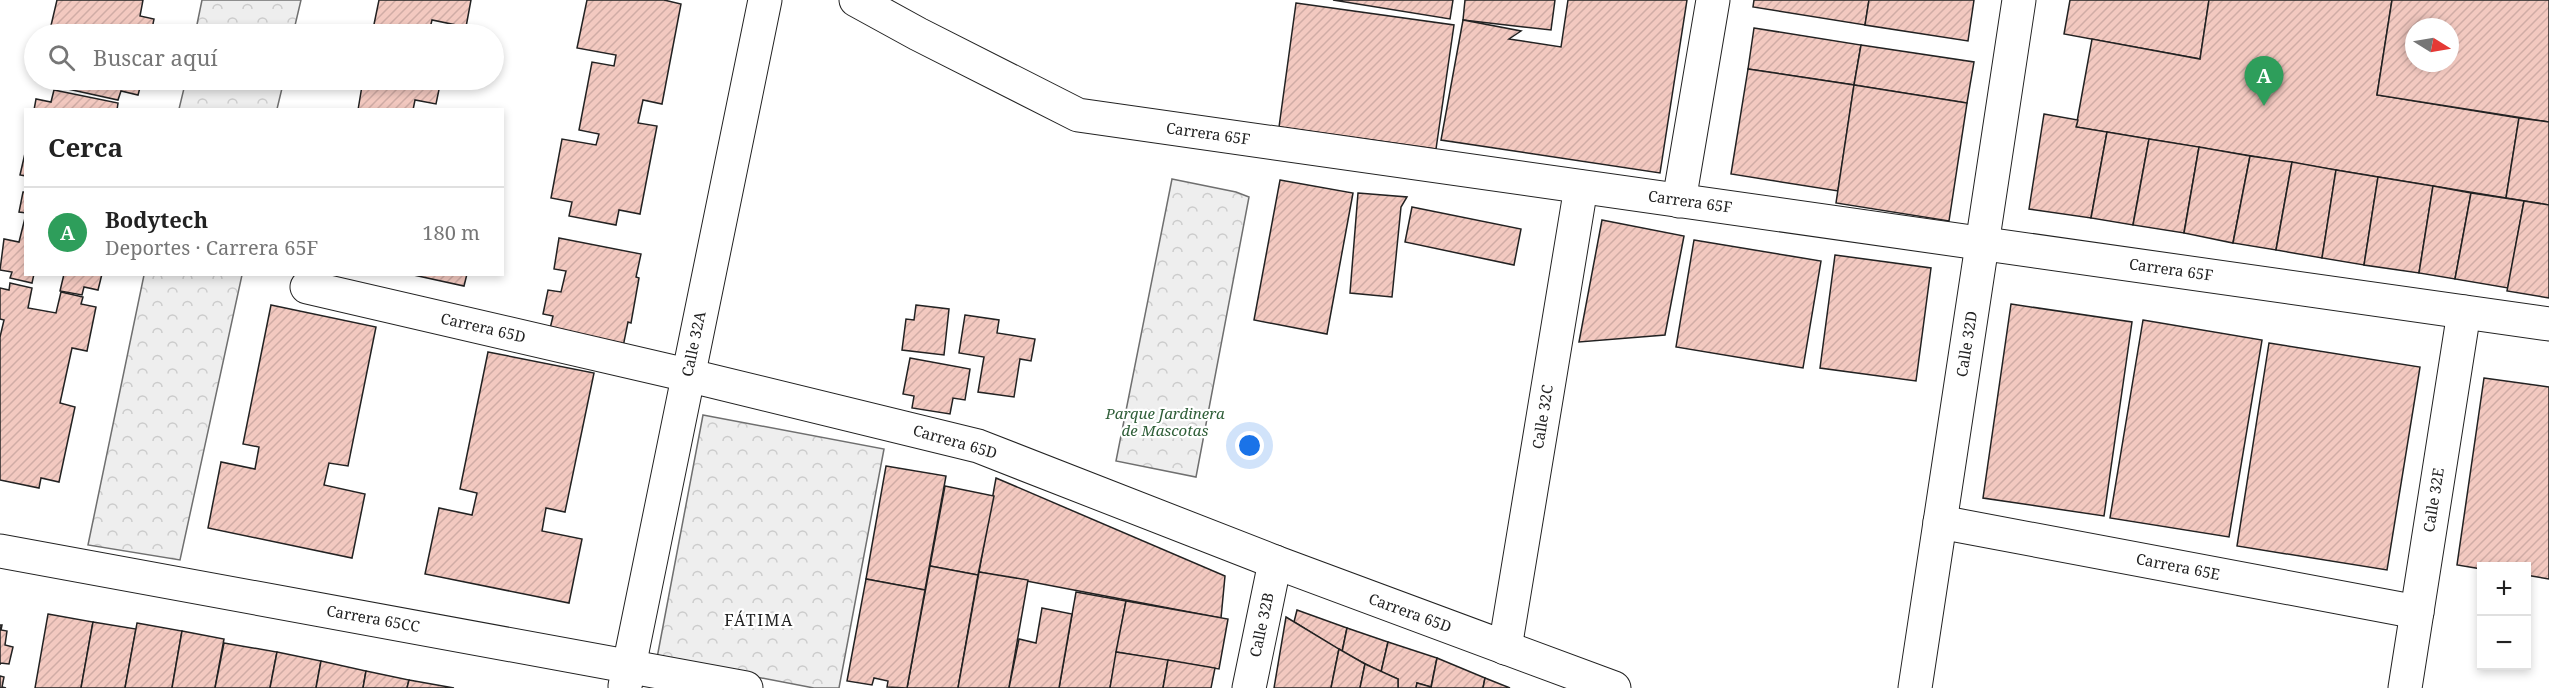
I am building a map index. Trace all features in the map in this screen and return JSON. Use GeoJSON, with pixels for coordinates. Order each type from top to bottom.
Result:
{"type":"FeatureCollection","features":[{"type":"Feature","properties":{"kind":"street","name":"Calle 32A"},"geometry":{"type":"LineString","coordinates":[[626,677],[765,0]]}},
{"type":"Feature","properties":{"kind":"street","name":"Carrera 65F"},"geometry":{"type":"LineString","coordinates":[[856,0],[1078,115],[2549,324]]}},
{"type":"Feature","properties":{"kind":"street"},"geometry":{"type":"LineString","coordinates":[[1678,201],[1713,0]]}},
{"type":"Feature","properties":{"kind":"street","name":"Calle 32D"},"geometry":{"type":"LineString","coordinates":[[1915,688],[2019,0]]}},
{"type":"Feature","properties":{"kind":"street","name":"Calle 32C"},"geometry":{"type":"LineString","coordinates":[[1505,648],[1581,187]]}},
{"type":"Feature","properties":{"kind":"street","name":"Carrera 65D"},"geometry":{"type":"LineString","coordinates":[[307,287],[687,375],[978,446],[1275,562],[1614,688]]}},
{"type":"Feature","properties":{"kind":"street","name":"Calle 32E"},"geometry":{"type":"LineString","coordinates":[[2405,688],[2464,312]]}},
{"type":"Feature","properties":{"kind":"street","name":"Carrera 65E"},"geometry":{"type":"LineString","coordinates":[[1940,522],[2417,612]]}},
{"type":"Feature","properties":{"kind":"street","name":"Carrera 65CC"},"geometry":{"type":"LineString","coordinates":[[0,550],[626,677],[746,688]]}},
{"type":"Feature","properties":{"kind":"street","name":"Calle 32B"},"geometry":{"type":"LineString","coordinates":[[1249,688],[1275,562]]}},
{"type":"Feature","properties":{"kind":"green space"},"geometry":{"type":"Polygon","coordinates":[[[202,0],[301,0],[295,24],[197,24],[202,0]]]}},
{"type":"Feature","properties":{"kind":"green space"},"geometry":{"type":"Polygon","coordinates":[[[184,90],[282,90],[277,108],[179,108],[184,90]]]}},
{"type":"Feature","properties":{"kind":"green space","name":"Parque Jardinera de Mascotas"},"geometry":{"type":"Polygon","coordinates":[[[1172,179],[1236,192],[1249,197],[1196,477],[1116,461],[1172,179]]]}},
{"type":"Feature","properties":{"kind":"green space"},"geometry":{"type":"Polygon","coordinates":[[[144,276],[242,276],[180,560],[88,545],[144,276]]]}},
{"type":"Feature","properties":{"kind":"green space"},"geometry":{"type":"Polygon","coordinates":[[[703,415],[884,449],[839,688],[814,688],[657,658],[703,415]]]}},
{"type":"Feature","properties":{"kind":"building"},"geometry":{"type":"Polygon","coordinates":[[[57,0],[143,0],[140,16],[154,19],[153,24],[51,24],[57,0]]]}},
{"type":"Feature","properties":{"kind":"building"},"geometry":{"type":"Polygon","coordinates":[[[379,0],[471,0],[467,24],[432,20],[431,24],[374,24],[379,0]]]}},
{"type":"Feature","properties":{"kind":"building"},"geometry":{"type":"Polygon","coordinates":[[[587,0],[664,0],[681,4],[662,104],[643,100],[638,123],[657,126],[640,214],[619,210],[616,225],[569,216],[572,202],[551,198],[562,139],[596,145],[599,134],[579,130],[592,62],[614,66],[616,55],[577,48],[587,0]]]}},
{"type":"Feature","properties":{"kind":"building"},"geometry":{"type":"Polygon","coordinates":[[[1333,0],[1453,0],[1450,19],[1333,0]]]}},
{"type":"Feature","properties":{"kind":"building"},"geometry":{"type":"Polygon","coordinates":[[[1465,0],[1555,0],[1551,30],[1463,20],[1465,0]]]}},
{"type":"Feature","properties":{"kind":"building"},"geometry":{"type":"Polygon","coordinates":[[[1568,0],[1687,0],[1660,173],[1441,140],[1463,20],[1521,31],[1509,39],[1561,47],[1568,0]]]}},
{"type":"Feature","properties":{"kind":"building"},"geometry":{"type":"Polygon","coordinates":[[[1754,0],[1869,0],[1865,25],[1753,7],[1754,0]]]}},
{"type":"Feature","properties":{"kind":"building"},"geometry":{"type":"Polygon","coordinates":[[[1869,0],[1974,0],[1968,41],[1865,25],[1869,0]]]}},
{"type":"Feature","properties":{"kind":"building"},"geometry":{"type":"Polygon","coordinates":[[[2070,0],[2209,0],[2200,59],[2064,34],[2070,0]]]}},
{"type":"Feature","properties":{"kind":"building"},"geometry":{"type":"Polygon","coordinates":[[[2209,0],[2392,0],[2377,95],[2519,118],[2506,198],[2076,127],[2092,39],[2200,59],[2209,0]]]}},
{"type":"Feature","properties":{"kind":"building"},"geometry":{"type":"Polygon","coordinates":[[[2392,0],[2549,0],[2549,122],[2377,95],[2392,0]]]}},
{"type":"Feature","properties":{"kind":"building"},"geometry":{"type":"Polygon","coordinates":[[[1296,3],[1454,25],[1436,149],[1279,127],[1296,3]]]}},
{"type":"Feature","properties":{"kind":"building"},"geometry":{"type":"Polygon","coordinates":[[[1754,28],[1861,45],[1854,85],[1748,69],[1754,28]]]}},
{"type":"Feature","properties":{"kind":"building"},"geometry":{"type":"Polygon","coordinates":[[[1861,45],[1974,62],[1967,103],[1854,85],[1861,45]]]}},
{"type":"Feature","properties":{"kind":"building"},"geometry":{"type":"Polygon","coordinates":[[[1748,69],[1854,85],[1838,191],[1731,174],[1748,69]]]}},
{"type":"Feature","properties":{"kind":"building"},"geometry":{"type":"Polygon","coordinates":[[[1854,85],[1967,103],[1949,221],[1836,203],[1854,85]]]}},
{"type":"Feature","properties":{"kind":"building"},"geometry":{"type":"Polygon","coordinates":[[[54,90],[118,103],[117,108],[34,108],[36,99],[51,102],[54,90]]]}},
{"type":"Feature","properties":{"kind":"building"},"geometry":{"type":"Polygon","coordinates":[[[72,90],[139,90],[138,95],[121,91],[118,100],[72,90]]]}},
{"type":"Feature","properties":{"kind":"building"},"geometry":{"type":"Polygon","coordinates":[[[361,90],[439,90],[436,104],[415,100],[413,108],[358,108],[361,90]]]}},
{"type":"Feature","properties":{"kind":"building"},"geometry":{"type":"Polygon","coordinates":[[[2044,114],[2078,120],[2076,127],[2107,132],[2091,218],[2029,209],[2044,114]]]}},
{"type":"Feature","properties":{"kind":"building"},"geometry":{"type":"Polygon","coordinates":[[[2519,118],[2549,122],[2549,205],[2506,198],[2519,118]]]}},
{"type":"Feature","properties":{"kind":"building"},"geometry":{"type":"Polygon","coordinates":[[[2107,132],[2149,139],[2133,225],[2091,218],[2107,132]]]}},
{"type":"Feature","properties":{"kind":"building"},"geometry":{"type":"Polygon","coordinates":[[[2149,139],[2199,147],[2184,233],[2133,225],[2149,139]]]}},
{"type":"Feature","properties":{"kind":"building"},"geometry":{"type":"Polygon","coordinates":[[[2199,147],[2250,156],[2233,243],[2184,233],[2199,147]]]}},
{"type":"Feature","properties":{"kind":"building"},"geometry":{"type":"Polygon","coordinates":[[[2250,156],[2292,162],[2276,250],[2233,243],[2250,156]]]}},
{"type":"Feature","properties":{"kind":"building"},"geometry":{"type":"Polygon","coordinates":[[[24,158],[24,176],[20,175],[24,158]]]}},
{"type":"Feature","properties":{"kind":"building"},"geometry":{"type":"Polygon","coordinates":[[[2292,162],[2336,170],[2322,258],[2276,250],[2292,162]]]}},
{"type":"Feature","properties":{"kind":"building"},"geometry":{"type":"Polygon","coordinates":[[[2336,170],[2378,177],[2364,265],[2322,258],[2336,170]]]}},
{"type":"Feature","properties":{"kind":"building"},"geometry":{"type":"Polygon","coordinates":[[[2378,177],[2433,186],[2419,273],[2364,265],[2378,177]]]}},
{"type":"Feature","properties":{"kind":"building"},"geometry":{"type":"Polygon","coordinates":[[[1280,180],[1353,193],[1327,334],[1254,320],[1280,180]]]}},
{"type":"Feature","properties":{"kind":"building"},"geometry":{"type":"Polygon","coordinates":[[[2433,186],[2471,193],[2455,279],[2419,273],[2433,186]]]}},
{"type":"Feature","properties":{"kind":"building"},"geometry":{"type":"Polygon","coordinates":[[[23,192],[24,192],[24,213],[19,212],[23,192]]]}},
{"type":"Feature","properties":{"kind":"building"},"geometry":{"type":"Polygon","coordinates":[[[1358,193],[1407,197],[1401,207],[1392,297],[1350,293],[1358,193]]]}},
{"type":"Feature","properties":{"kind":"building"},"geometry":{"type":"Polygon","coordinates":[[[2471,193],[2524,201],[2508,288],[2455,279],[2471,193]]]}},
{"type":"Feature","properties":{"kind":"building"},"geometry":{"type":"Polygon","coordinates":[[[2524,201],[2549,205],[2549,298],[2507,291],[2524,201]]]}},
{"type":"Feature","properties":{"kind":"building"},"geometry":{"type":"Polygon","coordinates":[[[1412,207],[1521,229],[1514,265],[1405,242],[1412,207]]]}},
{"type":"Feature","properties":{"kind":"building"},"geometry":{"type":"Polygon","coordinates":[[[1602,220],[1684,236],[1665,335],[1579,342],[1602,220]]]}},
{"type":"Feature","properties":{"kind":"building"},"geometry":{"type":"Polygon","coordinates":[[[24,222],[24,276],[34,276],[32,283],[10,278],[12,272],[0,270],[4,239],[19,242],[24,222]]]}},
{"type":"Feature","properties":{"kind":"building"},"geometry":{"type":"Polygon","coordinates":[[[559,238],[641,254],[631,323],[628,322],[623,347],[549,333],[553,316],[543,314],[548,290],[561,292],[566,271],[554,269],[559,238]]]}},
{"type":"Feature","properties":{"kind":"building"},"geometry":{"type":"Polygon","coordinates":[[[1694,240],[1821,261],[1803,368],[1676,347],[1694,240]]]}},
{"type":"Feature","properties":{"kind":"building"},"geometry":{"type":"Polygon","coordinates":[[[1835,255],[1931,268],[1916,381],[1820,368],[1835,255]]]}},
{"type":"Feature","properties":{"kind":"building"},"geometry":{"type":"Polygon","coordinates":[[[64,276],[102,276],[98,290],[84,287],[82,295],[60,291],[64,276]]]}},
{"type":"Feature","properties":{"kind":"building"},"geometry":{"type":"Polygon","coordinates":[[[418,276],[466,276],[464,286],[418,276]]]}},
{"type":"Feature","properties":{"kind":"building"},"geometry":{"type":"Polygon","coordinates":[[[10,283],[32,288],[28,308],[56,313],[61,292],[83,297],[81,304],[96,307],[87,351],[72,348],[60,403],[75,407],[59,482],[41,478],[39,488],[0,480],[0,337],[4,320],[0,319],[0,288],[9,290],[10,283]]]}},
{"type":"Feature","properties":{"kind":"building"},"geometry":{"type":"Polygon","coordinates":[[[2011,304],[2132,322],[2104,516],[1983,498],[2011,304]]]}},
{"type":"Feature","properties":{"kind":"building"},"geometry":{"type":"Polygon","coordinates":[[[271,305],[376,327],[348,466],[329,463],[324,485],[365,494],[352,558],[208,528],[221,462],[255,469],[259,447],[243,444],[271,305]]]}},
{"type":"Feature","properties":{"kind":"building"},"geometry":{"type":"Polygon","coordinates":[[[916,305],[949,309],[944,355],[902,350],[906,319],[914,320],[916,305]]]}},
{"type":"Feature","properties":{"kind":"building"},"geometry":{"type":"Polygon","coordinates":[[[965,315],[999,320],[997,333],[1035,339],[1031,361],[1020,359],[1014,397],[978,392],[984,357],[959,353],[965,315]]]}},
{"type":"Feature","properties":{"kind":"building"},"geometry":{"type":"Polygon","coordinates":[[[2143,320],[2262,340],[2229,537],[2110,518],[2143,320]]]}},
{"type":"Feature","properties":{"kind":"building"},"geometry":{"type":"Polygon","coordinates":[[[2269,343],[2420,367],[2387,570],[2237,546],[2269,343]]]}},
{"type":"Feature","properties":{"kind":"building"},"geometry":{"type":"Polygon","coordinates":[[[488,352],[594,373],[565,512],[546,508],[542,531],[582,539],[569,603],[425,574],[439,508],[472,515],[477,493],[460,489],[488,352]]]}},
{"type":"Feature","properties":{"kind":"building"},"geometry":{"type":"Polygon","coordinates":[[[910,358],[970,369],[965,400],[953,398],[950,414],[912,408],[914,396],[903,394],[910,358]]]}},
{"type":"Feature","properties":{"kind":"building"},"geometry":{"type":"Polygon","coordinates":[[[2484,378],[2549,387],[2549,579],[2531,576],[2531,562],[2477,562],[2477,568],[2457,565],[2484,378]]]}},
{"type":"Feature","properties":{"kind":"building"},"geometry":{"type":"Polygon","coordinates":[[[886,466],[946,476],[925,590],[866,579],[886,466]]]}},
{"type":"Feature","properties":{"kind":"building"},"geometry":{"type":"Polygon","coordinates":[[[996,478],[1225,576],[1221,618],[979,572],[996,478]]]}},
{"type":"Feature","properties":{"kind":"building"},"geometry":{"type":"Polygon","coordinates":[[[945,486],[994,496],[978,575],[930,566],[945,486]]]}},
{"type":"Feature","properties":{"kind":"building"},"geometry":{"type":"Polygon","coordinates":[[[930,566],[978,575],[958,688],[907,688],[930,566]]]}},
{"type":"Feature","properties":{"kind":"building"},"geometry":{"type":"Polygon","coordinates":[[[979,572],[1028,580],[1009,688],[958,688],[979,572]]]}},
{"type":"Feature","properties":{"kind":"building"},"geometry":{"type":"Polygon","coordinates":[[[866,579],[925,590],[907,688],[887,687],[888,681],[874,678],[872,685],[847,681],[866,579]]]}},
{"type":"Feature","properties":{"kind":"building"},"geometry":{"type":"Polygon","coordinates":[[[1076,592],[1126,601],[1110,688],[1059,688],[1076,592]]]}},
{"type":"Feature","properties":{"kind":"building"},"geometry":{"type":"Polygon","coordinates":[[[1126,601],[1228,619],[1219,669],[1116,652],[1126,601]]]}},
{"type":"Feature","properties":{"kind":"building"},"geometry":{"type":"Polygon","coordinates":[[[1042,608],[1072,614],[1059,688],[1009,688],[1019,639],[1036,643],[1042,608]]]}},
{"type":"Feature","properties":{"kind":"building"},"geometry":{"type":"Polygon","coordinates":[[[1297,610],[1347,628],[1342,652],[1294,622],[1297,610]]]}},
{"type":"Feature","properties":{"kind":"building"},"geometry":{"type":"Polygon","coordinates":[[[48,614],[93,622],[81,688],[35,688],[48,614]]]}},
{"type":"Feature","properties":{"kind":"building"},"geometry":{"type":"Polygon","coordinates":[[[1286,617],[1339,649],[1331,688],[1274,688],[1286,617]]]}},
{"type":"Feature","properties":{"kind":"building"},"geometry":{"type":"Polygon","coordinates":[[[93,622],[136,629],[125,688],[81,688],[93,622]]]}},
{"type":"Feature","properties":{"kind":"building"},"geometry":{"type":"Polygon","coordinates":[[[137,623],[182,631],[172,688],[125,688],[137,623]]]}},
{"type":"Feature","properties":{"kind":"building"},"geometry":{"type":"Polygon","coordinates":[[[0,625],[2,625],[1,630],[7,631],[5,645],[13,647],[9,664],[0,663],[0,625]]]}},
{"type":"Feature","properties":{"kind":"building"},"geometry":{"type":"Polygon","coordinates":[[[1347,628],[1388,642],[1381,672],[1342,652],[1347,628]]]}},
{"type":"Feature","properties":{"kind":"building"},"geometry":{"type":"Polygon","coordinates":[[[182,631],[224,639],[215,688],[172,688],[182,631]]]}},
{"type":"Feature","properties":{"kind":"building"},"geometry":{"type":"Polygon","coordinates":[[[1388,642],[1437,658],[1431,687],[1417,683],[1416,688],[1398,688],[1398,679],[1381,672],[1388,642]]]}},
{"type":"Feature","properties":{"kind":"building"},"geometry":{"type":"Polygon","coordinates":[[[224,643],[277,652],[270,688],[215,688],[224,643]]]}},
{"type":"Feature","properties":{"kind":"building"},"geometry":{"type":"Polygon","coordinates":[[[1339,649],[1365,664],[1360,688],[1331,688],[1339,649]]]}},
{"type":"Feature","properties":{"kind":"building"},"geometry":{"type":"Polygon","coordinates":[[[277,652],[321,661],[316,688],[270,688],[277,652]]]}},
{"type":"Feature","properties":{"kind":"building"},"geometry":{"type":"Polygon","coordinates":[[[1116,652],[1168,660],[1163,688],[1110,688],[1116,652]]]}},
{"type":"Feature","properties":{"kind":"building"},"geometry":{"type":"Polygon","coordinates":[[[1437,658],[1485,678],[1483,688],[1431,688],[1437,658]]]}},
{"type":"Feature","properties":{"kind":"building"},"geometry":{"type":"Polygon","coordinates":[[[1168,660],[1215,668],[1211,688],[1163,688],[1168,660]]]}},
{"type":"Feature","properties":{"kind":"building"},"geometry":{"type":"Polygon","coordinates":[[[321,661],[366,671],[363,688],[316,688],[321,661]]]}},
{"type":"Feature","properties":{"kind":"building"},"geometry":{"type":"Polygon","coordinates":[[[1365,664],[1398,679],[1398,688],[1360,688],[1365,664]]]}},
{"type":"Feature","properties":{"kind":"building"},"geometry":{"type":"Polygon","coordinates":[[[366,671],[409,680],[407,688],[363,688],[366,671]]]}},
{"type":"Feature","properties":{"kind":"building"},"geometry":{"type":"Polygon","coordinates":[[[0,676],[4,677],[2,687],[6,688],[0,688],[0,676]]]}},
{"type":"Feature","properties":{"kind":"building"},"geometry":{"type":"Polygon","coordinates":[[[1485,678],[1510,688],[1483,688],[1485,678]]]}},
{"type":"Feature","properties":{"kind":"building"},"geometry":{"type":"Polygon","coordinates":[[[409,680],[454,688],[407,688],[409,680]]]}},
{"type":"Feature","properties":{"kind":"building"},"geometry":{"type":"Polygon","coordinates":[[[1417,683],[1431,687],[1431,688],[1416,688],[1417,683]]]}},
{"type":"Feature","properties":{"kind":"place","name":"Bodytech"},"geometry":{"type":"Point","coordinates":[2264,106]}},
{"type":"Feature","properties":{"kind":"district","name":"FÁTIMA"},"geometry":{"type":"Point","coordinates":[759,620]}}]}
